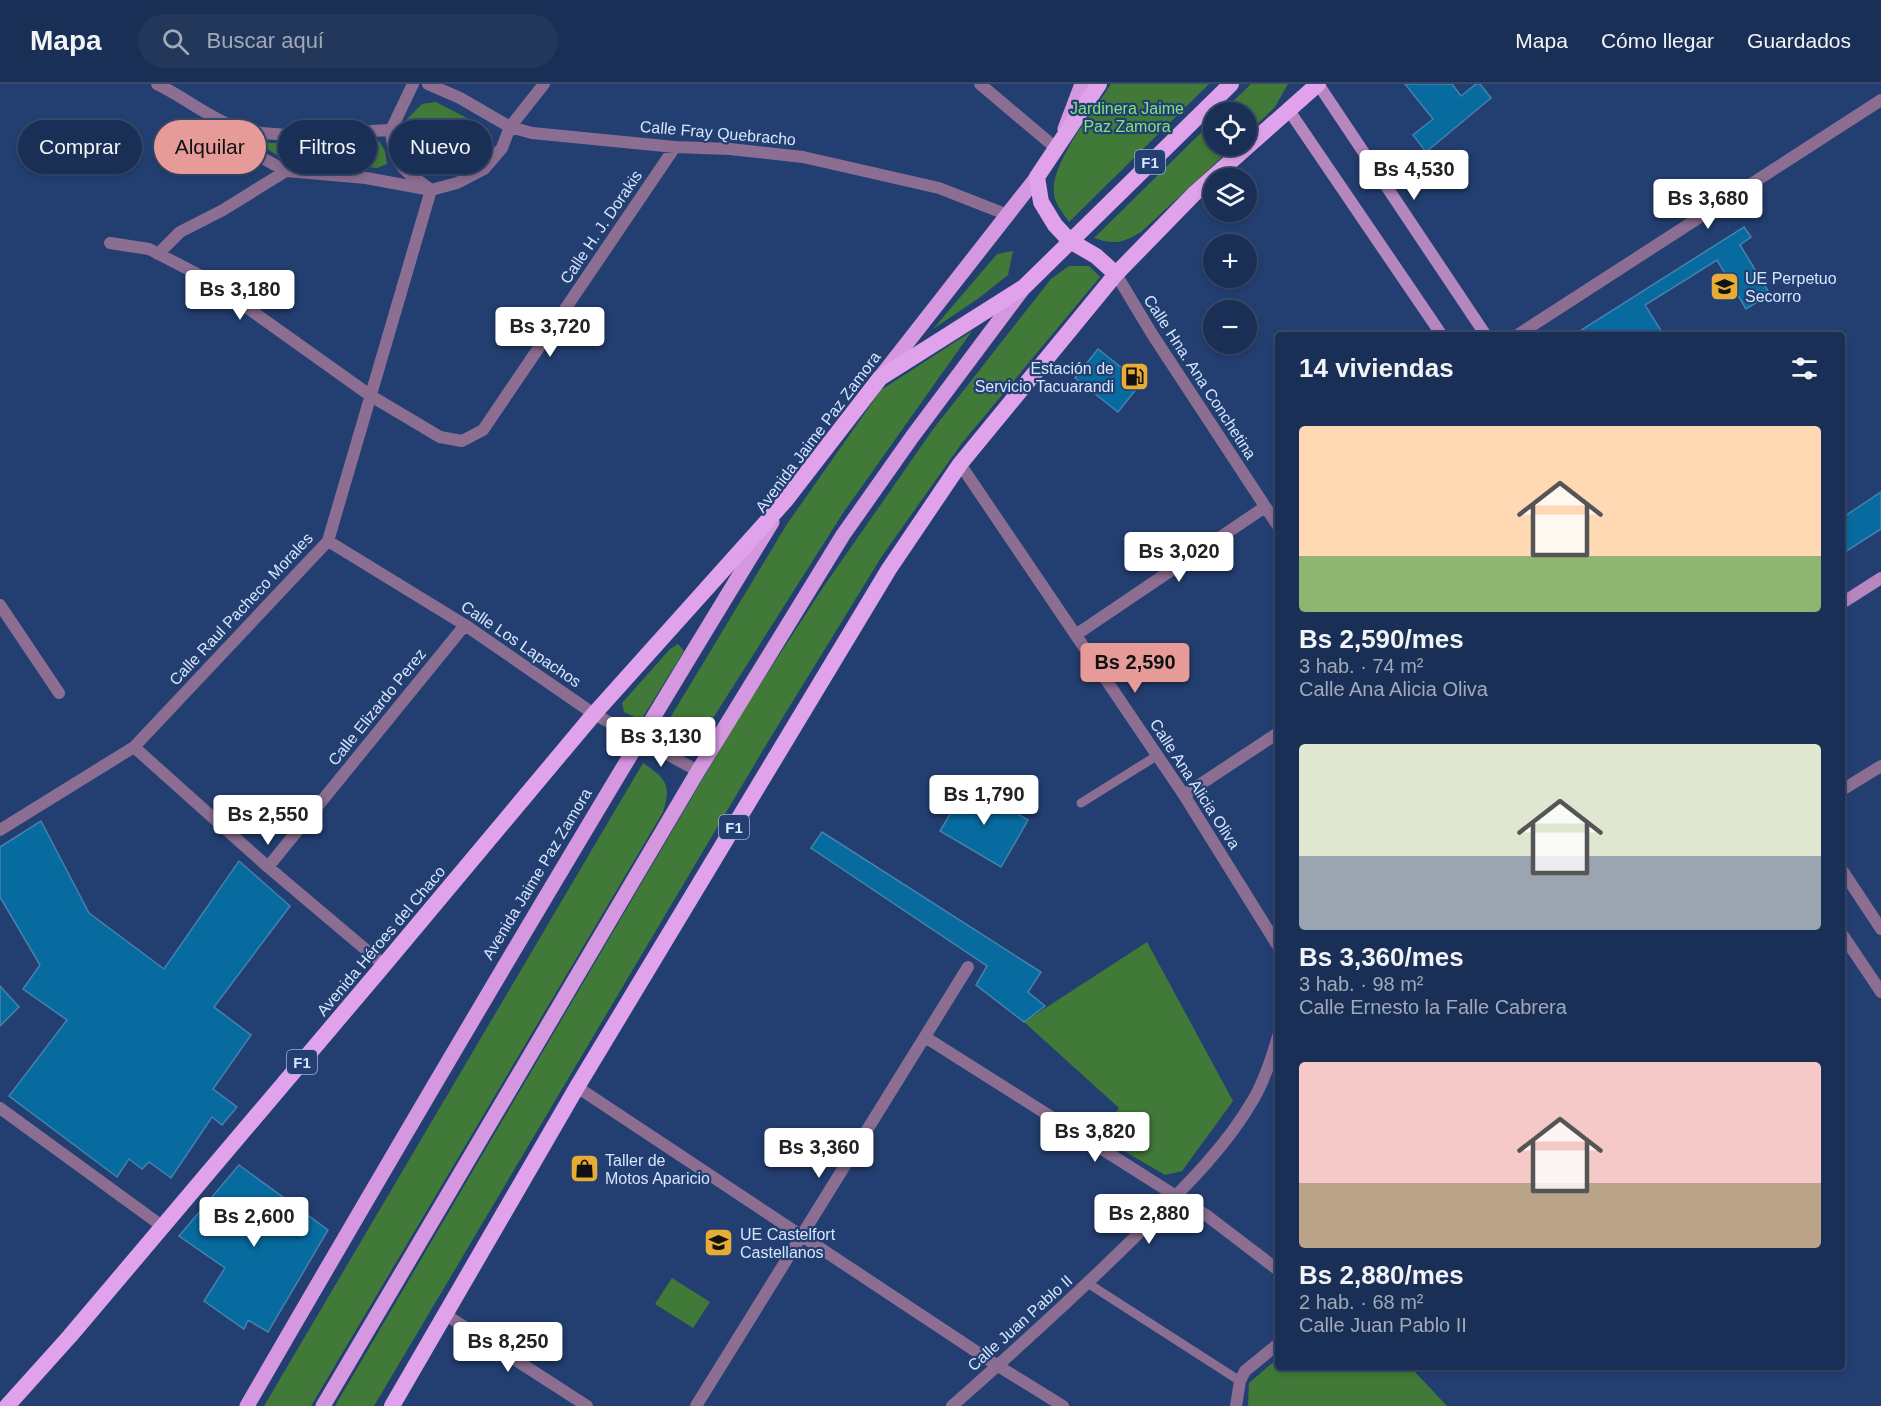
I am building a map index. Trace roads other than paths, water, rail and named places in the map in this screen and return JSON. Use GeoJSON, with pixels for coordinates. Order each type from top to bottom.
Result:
{"type":"FeatureCollection","features":[{"type":"Feature","properties":{"kind":"highway","name":"Avenida Jaime Paz Zamora"},"geometry":{"type":"LineString","coordinates":[[1037,177],[1099,84]]}},
{"type":"Feature","properties":{"kind":"highway","name":"F1"},"geometry":{"type":"LineString","coordinates":[[880,378],[1024,287],[1231,84]]}},
{"type":"Feature","properties":{"kind":"highway","name":"F1"},"geometry":{"type":"LineString","coordinates":[[392,1406],[577,1087],[889,569],[960,464],[1116,274],[1194,194],[1318,84]]}},
{"type":"Feature","properties":{"kind":"highway"},"geometry":{"type":"LineString","coordinates":[[1037,177],[1041,202],[1055,225],[1070,241],[1096,256],[1116,274]]}},
{"type":"Feature","properties":{"kind":"highway","name":"Avenida Jaime Paz Zamora"},"geometry":{"type":"LineString","coordinates":[[785,501],[880,378]]}},
{"type":"Feature","properties":{"kind":"highway","name":"Avenida Héroes del Chaco"},"geometry":{"type":"LineString","coordinates":[[7,1406],[70,1336],[594,714],[785,501]]}},
{"type":"Feature","properties":{"kind":"main road"},"geometry":{"type":"LineString","coordinates":[[1057,149],[1082,84]]}},
{"type":"Feature","properties":{"kind":"main road"},"geometry":{"type":"LineString","coordinates":[[1318,84],[1484,332]]}},
{"type":"Feature","properties":{"kind":"main road"},"geometry":{"type":"LineString","coordinates":[[1288,109],[1440,332]]}},
{"type":"Feature","properties":{"kind":"main road","name":"Avenida Jaime Paz Zamora"},"geometry":{"type":"LineString","coordinates":[[880,378],[1037,177]]}},
{"type":"Feature","properties":{"kind":"main road"},"geometry":{"type":"LineString","coordinates":[[323,1406],[698,771],[843,535],[912,437],[1024,287]]}},
{"type":"Feature","properties":{"kind":"main road","name":"Avenida Jaime Paz Zamora"},"geometry":{"type":"LineString","coordinates":[[247,1406],[458,1043],[639,739],[785,501]]}},
{"type":"Feature","properties":{"kind":"main road"},"geometry":{"type":"LineString","coordinates":[[1845,601],[1881,578]]}},
{"type":"Feature","properties":{"kind":"street"},"geometry":{"type":"LineString","coordinates":[[157,84],[221,120]]}},
{"type":"Feature","properties":{"kind":"street"},"geometry":{"type":"LineString","coordinates":[[396,120],[413,84]]}},
{"type":"Feature","properties":{"kind":"street","name":"Calle Fray Quebracho"},"geometry":{"type":"LineString","coordinates":[[428,84],[460,98],[510,127],[532,133],[803,157],[939,188],[1008,215]]}},
{"type":"Feature","properties":{"kind":"street"},"geometry":{"type":"LineString","coordinates":[[320,174],[366,178],[430,190],[457,183],[484,169],[502,148],[510,127],[544,84]]}},
{"type":"Feature","properties":{"kind":"street"},"geometry":{"type":"LineString","coordinates":[[980,84],[1057,149]]}},
{"type":"Feature","properties":{"kind":"street"},"geometry":{"type":"LineString","coordinates":[[1522,332],[1881,100]]}},
{"type":"Feature","properties":{"kind":"street"},"geometry":{"type":"LineString","coordinates":[[266,134],[389,130]]}},
{"type":"Feature","properties":{"kind":"street","name":"Calle H. J. Dorakis"},"geometry":{"type":"LineString","coordinates":[[110,243],[149,249],[207,279],[371,396],[440,437],[462,441],[483,430],[675,147]]}},
{"type":"Feature","properties":{"kind":"street"},"geometry":{"type":"LineString","coordinates":[[158,254],[180,232],[223,210],[281,174]]}},
{"type":"Feature","properties":{"kind":"street"},"geometry":{"type":"LineString","coordinates":[[409,174],[430,190]]}},
{"type":"Feature","properties":{"kind":"street","name":"Calle Raul Pacheco Morales"},"geometry":{"type":"LineString","coordinates":[[0,830],[134,747],[328,541],[430,190]]}},
{"type":"Feature","properties":{"kind":"street","name":"Calle Hna. Ana Conchetina"},"geometry":{"type":"LineString","coordinates":[[1116,274],[1152,334],[1275,522]]}},
{"type":"Feature","properties":{"kind":"street","name":"Calle Ana Alicia Oliva"},"geometry":{"type":"LineString","coordinates":[[960,464],[1158,755],[1275,941]]}},
{"type":"Feature","properties":{"kind":"street"},"geometry":{"type":"LineString","coordinates":[[1077,634],[1265,507]]}},
{"type":"Feature","properties":{"kind":"street","name":"Calle Los Lapachos"},"geometry":{"type":"LineString","coordinates":[[328,541],[465,625],[594,714],[698,771]]}},
{"type":"Feature","properties":{"kind":"street"},"geometry":{"type":"LineString","coordinates":[[0,605],[4,618],[59,693]]}},
{"type":"Feature","properties":{"kind":"street","name":"Calle Elizardo Perez"},"geometry":{"type":"LineString","coordinates":[[268,867],[465,625]]}},
{"type":"Feature","properties":{"kind":"street"},"geometry":{"type":"LineString","coordinates":[[1184,795],[1275,734]]}},
{"type":"Feature","properties":{"kind":"street"},"geometry":{"type":"LineString","coordinates":[[134,747],[268,867],[384,965]]}},
{"type":"Feature","properties":{"kind":"street"},"geometry":{"type":"LineString","coordinates":[[1845,788],[1881,766]]}},
{"type":"Feature","properties":{"kind":"street"},"geometry":{"type":"LineString","coordinates":[[1845,875],[1881,929]]}},
{"type":"Feature","properties":{"kind":"street"},"geometry":{"type":"LineString","coordinates":[[1845,938],[1881,992]]}},
{"type":"Feature","properties":{"kind":"street"},"geometry":{"type":"LineString","coordinates":[[696,1406],[968,967]]}},
{"type":"Feature","properties":{"kind":"street"},"geometry":{"type":"LineString","coordinates":[[925,1038],[1206,1215],[1275,1268]]}},
{"type":"Feature","properties":{"kind":"street","name":"Calle Juan Pablo II"},"geometry":{"type":"LineString","coordinates":[[952,1406],[1089,1284],[1216,1152],[1254,1100],[1275,1047]]}},
{"type":"Feature","properties":{"kind":"street"},"geometry":{"type":"LineString","coordinates":[[577,1087],[998,1366],[1063,1406]]}},
{"type":"Feature","properties":{"kind":"street"},"geometry":{"type":"LineString","coordinates":[[0,1108],[162,1226]]}},
{"type":"Feature","properties":{"kind":"street"},"geometry":{"type":"LineString","coordinates":[[446,1315],[587,1406]]}},
{"type":"Feature","properties":{"kind":"street"},"geometry":{"type":"LineString","coordinates":[[1236,1406],[1240,1381],[1245,1371],[1275,1346]]}},
{"type":"Feature","properties":{"kind":"lane"},"geometry":{"type":"LineString","coordinates":[[1081,803],[1158,755]]}},
{"type":"Feature","properties":{"kind":"lane"},"geometry":{"type":"LineString","coordinates":[[1089,1284],[1240,1381]]}},
{"type":"Feature","properties":{"kind":"place","name":"UE Perpetuo Secorro"},"geometry":{"type":"Point","coordinates":[1724,287]}},
{"type":"Feature","properties":{"kind":"place","name":"Estación de Servicio Tacuarandi"},"geometry":{"type":"Point","coordinates":[1135,377]}},
{"type":"Feature","properties":{"kind":"place","name":"Taller de Motos Aparicio"},"geometry":{"type":"Point","coordinates":[584,1169]}},
{"type":"Feature","properties":{"kind":"place","name":"UE Castelfort Castellanos"},"geometry":{"type":"Point","coordinates":[719,1243]}},
{"type":"Feature","properties":{"kind":"park label","name":"Jardinera Jaime Paz Zamora"},"geometry":{"type":"Point","coordinates":[1127,117]}}]}
